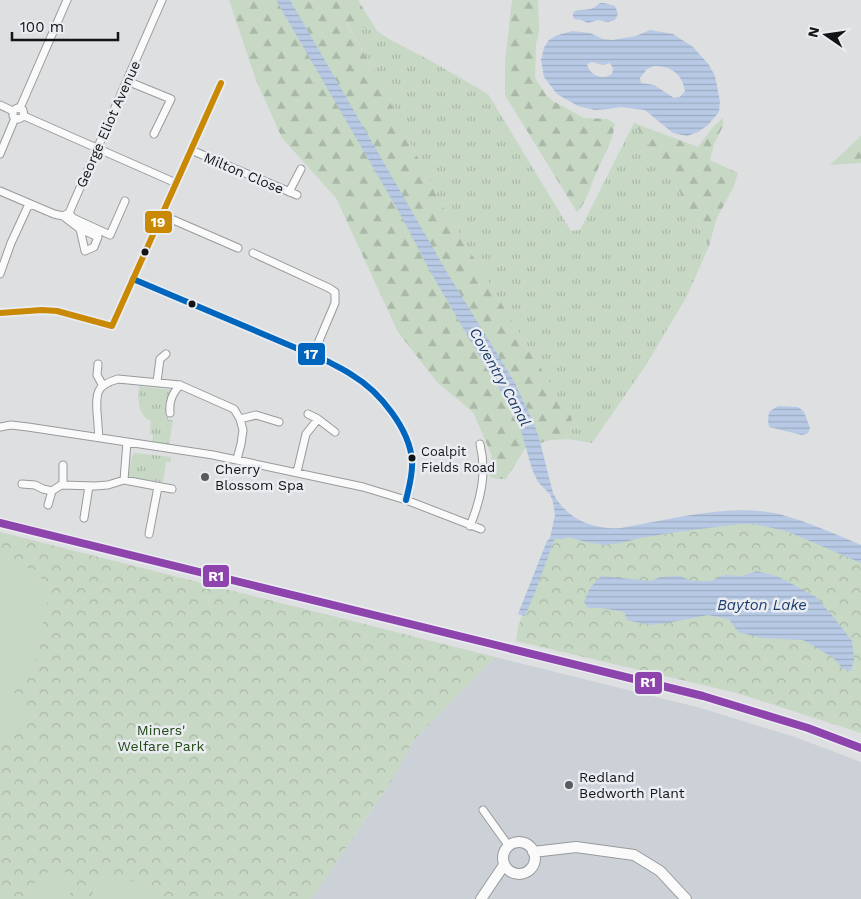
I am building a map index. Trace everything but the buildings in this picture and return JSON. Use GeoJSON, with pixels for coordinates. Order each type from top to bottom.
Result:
{"type":"FeatureCollection","features":[{"type":"Feature","properties":{"kind":"street"},"geometry":{"type":"LineString","coordinates":[[0,154],[16,112],[67,0]]}},
{"type":"Feature","properties":{"kind":"street","name":"George Eliot Avenue"},"geometry":{"type":"LineString","coordinates":[[66,215],[98,148],[162,0]]}},
{"type":"Feature","properties":{"kind":"street"},"geometry":{"type":"LineString","coordinates":[[127,81],[171,99],[154,134]]}},
{"type":"Feature","properties":{"kind":"street"},"geometry":{"type":"LineString","coordinates":[[0,313],[42,310],[57,311],[112,326],[221,83]]}},
{"type":"Feature","properties":{"kind":"street"},"geometry":{"type":"LineString","coordinates":[[0,105],[16,112],[23,110],[24,116],[176,182]]}},
{"type":"Feature","properties":{"kind":"street","name":"Milton Close"},"geometry":{"type":"LineString","coordinates":[[190,150],[297,196]]}},
{"type":"Feature","properties":{"kind":"street"},"geometry":{"type":"LineString","coordinates":[[289,192],[301,169]]}},
{"type":"Feature","properties":{"kind":"street"},"geometry":{"type":"LineString","coordinates":[[0,191],[54,214],[66,215],[110,235],[125,201]]}},
{"type":"Feature","properties":{"kind":"street"},"geometry":{"type":"LineString","coordinates":[[0,274],[11,243],[29,204]]}},
{"type":"Feature","properties":{"kind":"street"},"geometry":{"type":"LineString","coordinates":[[66,215],[80,229]]}},
{"type":"Feature","properties":{"kind":"street"},"geometry":{"type":"LineString","coordinates":[[162,215],[238,248]]}},
{"type":"Feature","properties":{"kind":"street"},"geometry":{"type":"LineString","coordinates":[[253,254],[335,292],[335,303],[313,355]]}},
{"type":"Feature","properties":{"kind":"street"},"geometry":{"type":"LineString","coordinates":[[133,279],[313,355],[353,376],[370,389],[386,405],[398,422],[406,439],[412,461],[406,500]]}},
{"type":"Feature","properties":{"kind":"street"},"geometry":{"type":"LineString","coordinates":[[157,382],[160,359],[166,354]]}},
{"type":"Feature","properties":{"kind":"street"},"geometry":{"type":"LineString","coordinates":[[98,364],[97,375],[103,386]]}},
{"type":"Feature","properties":{"kind":"street"},"geometry":{"type":"LineString","coordinates":[[99,438],[97,395],[101,388],[109,382],[118,379],[180,385],[234,409],[240,419],[243,430],[238,460]]}},
{"type":"Feature","properties":{"kind":"street"},"geometry":{"type":"LineString","coordinates":[[170,413],[169,404],[174,391],[180,385]]}},
{"type":"Feature","properties":{"kind":"street"},"geometry":{"type":"LineString","coordinates":[[308,414],[335,432]]}},
{"type":"Feature","properties":{"kind":"street"},"geometry":{"type":"LineString","coordinates":[[240,419],[256,415],[279,422]]}},
{"type":"Feature","properties":{"kind":"street"},"geometry":{"type":"LineString","coordinates":[[297,472],[306,434],[318,419]]}},
{"type":"Feature","properties":{"kind":"street"},"geometry":{"type":"LineString","coordinates":[[0,427],[11,425],[213,455],[297,472],[363,487],[406,500],[481,529]]}},
{"type":"Feature","properties":{"kind":"street"},"geometry":{"type":"LineString","coordinates":[[124,480],[127,442]]}},
{"type":"Feature","properties":{"kind":"street"},"geometry":{"type":"LineString","coordinates":[[470,526],[483,487],[483,462],[480,444]]}},
{"type":"Feature","properties":{"kind":"street"},"geometry":{"type":"LineString","coordinates":[[63,465],[63,485]]}},
{"type":"Feature","properties":{"kind":"street"},"geometry":{"type":"LineString","coordinates":[[48,505],[52,491],[61,485],[108,485],[124,480],[172,489]]}},
{"type":"Feature","properties":{"kind":"street"},"geometry":{"type":"LineString","coordinates":[[22,484],[36,485],[52,491]]}},
{"type":"Feature","properties":{"kind":"street"},"geometry":{"type":"LineString","coordinates":[[84,518],[89,486]]}},
{"type":"Feature","properties":{"kind":"street"},"geometry":{"type":"LineString","coordinates":[[148,534],[158,487]]}},
{"type":"Feature","properties":{"kind":"street"},"geometry":{"type":"LineString","coordinates":[[483,810],[508,845]]}},
{"type":"Feature","properties":{"kind":"street"},"geometry":{"type":"LineString","coordinates":[[518,842],[526,843],[532,848],[535,856],[529,871],[522,874],[513,873],[508,870],[502,858],[508,845],[518,842]]}},
{"type":"Feature","properties":{"kind":"street"},"geometry":{"type":"LineString","coordinates":[[533,852],[576,847],[634,854],[660,871],[686,899]]}},
{"type":"Feature","properties":{"kind":"street"},"geometry":{"type":"LineString","coordinates":[[481,899],[504,865]]}},
{"type":"Feature","properties":{"kind":"shaded area"},"geometry":{"type":"Polygon","coordinates":[[[495,657],[697,707],[795,737],[861,762],[861,899],[311,899],[391,782],[412,742],[495,657]]]}},
{"type":"Feature","properties":{"kind":"green space"},"geometry":{"type":"Polygon","coordinates":[[[229,0],[358,0],[377,31],[346,23],[374,70],[440,202],[572,418],[569,439],[551,440],[526,447],[506,479],[490,477],[489,469],[492,456],[473,412],[437,382],[398,332],[336,198],[282,138],[256,80],[229,0]]]}},
{"type":"Feature","properties":{"kind":"green space"},"geometry":{"type":"Polygon","coordinates":[[[512,0],[538,0],[539,31],[536,44],[535,78],[546,95],[553,101],[584,118],[608,119],[615,124],[610,144],[586,198],[577,212],[505,95],[505,63],[512,0]]]}},
{"type":"Feature","properties":{"kind":"green space"},"geometry":{"type":"Polygon","coordinates":[[[346,22],[377,31],[488,94],[571,231],[580,230],[634,123],[685,200],[709,246],[687,296],[646,365],[592,443],[569,439],[572,418],[440,202],[374,70],[346,22]]]}},
{"type":"Feature","properties":{"kind":"green space"},"geometry":{"type":"Polygon","coordinates":[[[723,118],[723,126],[714,144],[710,160],[738,173],[734,186],[716,220],[709,246],[685,200],[634,123],[698,147],[713,127],[723,118]]]}},
{"type":"Feature","properties":{"kind":"green space"},"geometry":{"type":"Polygon","coordinates":[[[861,136],[861,163],[830,165],[861,136]]]}},
{"type":"Feature","properties":{"kind":"green space"},"geometry":{"type":"Polygon","coordinates":[[[139,386],[172,390],[167,406],[168,420],[173,420],[169,445],[152,443],[153,436],[150,433],[151,421],[143,415],[139,406],[139,386]]]}},
{"type":"Feature","properties":{"kind":"green space"},"geometry":{"type":"Polygon","coordinates":[[[135,453],[171,457],[171,462],[166,462],[163,482],[129,476],[132,456],[135,453]]]}},
{"type":"Feature","properties":{"kind":"green space"},"geometry":{"type":"Polygon","coordinates":[[[743,517],[861,554],[861,733],[737,693],[516,641],[522,615],[552,539],[587,532],[743,517]]]}},
{"type":"Feature","properties":{"kind":"green space","name":"Miners' Welfare Park"},"geometry":{"type":"Polygon","coordinates":[[[0,532],[495,657],[412,742],[391,782],[311,899],[0,899],[0,532]]]}},
{"type":"Feature","properties":{"kind":"green space"},"geometry":{"type":"Polygon","coordinates":[[[0,562],[36,570],[50,591],[32,672],[17,688],[0,686],[0,562]]]}},
{"type":"Feature","properties":{"kind":"green space"},"geometry":{"type":"Polygon","coordinates":[[[0,690],[28,696],[20,734],[0,730],[0,690]]]}},
{"type":"Feature","properties":{"kind":"green space"},"geometry":{"type":"Polygon","coordinates":[[[59,863],[77,888],[63,899],[32,899],[26,890],[59,863]]]}},
{"type":"Feature","properties":{"kind":"green space"},"geometry":{"type":"Polygon","coordinates":[[[98,873],[159,888],[157,899],[91,899],[98,873]]]}},
{"type":"Feature","properties":{"kind":"water","name":"Coventry Canal"},"geometry":{"type":"Polygon","coordinates":[[[276,0],[290,0],[448,274],[515,383],[535,426],[553,493],[565,510],[581,521],[591,525],[611,528],[621,528],[720,511],[743,510],[779,514],[810,524],[861,545],[861,563],[789,532],[752,524],[677,532],[603,545],[568,537],[554,540],[525,616],[518,614],[547,541],[550,538],[555,515],[550,494],[538,482],[532,469],[520,427],[502,393],[430,271],[399,212],[276,0]]]}},
{"type":"Feature","properties":{"kind":"water"},"geometry":{"type":"Polygon","coordinates":[[[600,3],[615,6],[618,14],[615,20],[608,22],[598,20],[588,23],[574,19],[573,13],[575,11],[591,9],[600,3]]]}},
{"type":"Feature","properties":{"kind":"water"},"geometry":{"type":"Polygon","coordinates":[[[650,30],[673,34],[693,47],[709,65],[715,76],[720,101],[719,112],[708,125],[698,132],[687,136],[673,133],[645,110],[621,107],[595,110],[578,106],[557,94],[544,77],[541,60],[544,48],[548,41],[555,36],[572,31],[590,33],[603,39],[612,40],[636,36],[650,30]],[[592,62],[587,64],[593,74],[605,77],[612,74],[613,68],[610,63],[603,65],[592,62]],[[654,66],[647,69],[640,78],[641,83],[654,85],[674,98],[680,97],[685,91],[679,76],[671,69],[654,66]]]}},
{"type":"Feature","properties":{"kind":"water"},"geometry":{"type":"Polygon","coordinates":[[[778,406],[798,407],[804,412],[810,428],[808,433],[802,435],[769,427],[769,412],[778,406]]]}},
{"type":"Feature","properties":{"kind":"water","name":"Bayton Lake"},"geometry":{"type":"Polygon","coordinates":[[[757,571],[779,577],[816,597],[852,641],[854,659],[851,671],[843,669],[834,658],[803,640],[762,638],[738,632],[729,619],[708,615],[649,625],[627,620],[624,612],[602,608],[588,608],[584,602],[590,588],[601,576],[651,581],[660,577],[680,576],[692,581],[711,581],[725,575],[742,576],[757,571]]]}},
{"type":"Feature","properties":{"kind":"transit line","name":"19"},"geometry":{"type":"LineString","coordinates":[[0,313],[42,310],[57,311],[112,326],[221,83]]}},
{"type":"Feature","properties":{"kind":"transit line","name":"17"},"geometry":{"type":"LineString","coordinates":[[133,279],[329,362],[362,382],[391,412],[406,436],[412,461],[406,500]]}},
{"type":"Feature","properties":{"kind":"transit line","name":"R1"},"geometry":{"type":"LineString","coordinates":[[0,523],[703,696],[808,728],[861,748]]}},
{"type":"Feature","properties":{"kind":"place","name":"Coalpit Fields Road"},"geometry":{"type":"Point","coordinates":[412,458]}},
{"type":"Feature","properties":{"kind":"place","name":"Cherry Blossom Spa"},"geometry":{"type":"Point","coordinates":[205,477]}},
{"type":"Feature","properties":{"kind":"place","name":"Redland Bedworth Plant"},"geometry":{"type":"Point","coordinates":[569,785]}}]}
